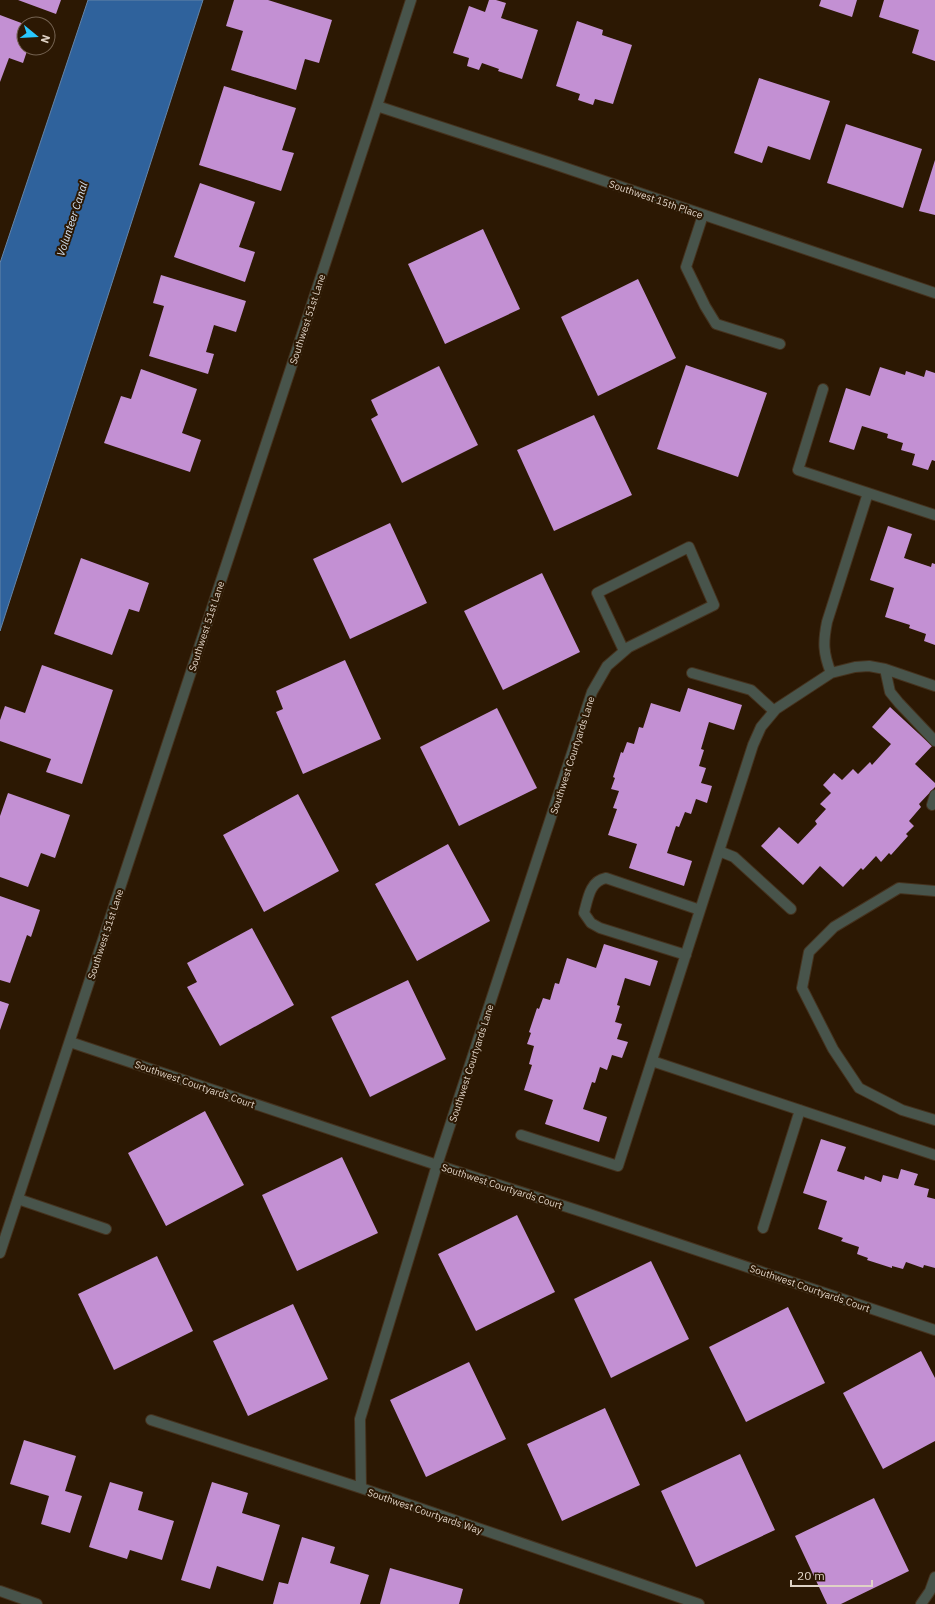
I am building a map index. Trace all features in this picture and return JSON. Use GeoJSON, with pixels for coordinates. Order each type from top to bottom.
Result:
{"type":"FeatureCollection","features":[{"type":"Feature","properties":{"kind":"street","name":"Southwest 51st Lane"},"geometry":{"type":"LineString","coordinates":[[0,1253],[411,0]]}},
{"type":"Feature","properties":{"kind":"street","name":"Southwest 15th Place"},"geometry":{"type":"LineString","coordinates":[[377,106],[935,293]]}},
{"type":"Feature","properties":{"kind":"street"},"geometry":{"type":"LineString","coordinates":[[703,215],[686,267],[705,306],[716,324],[780,344]]}},
{"type":"Feature","properties":{"kind":"street"},"geometry":{"type":"LineString","coordinates":[[823,389],[798,470],[935,515]]}},
{"type":"Feature","properties":{"kind":"street"},"geometry":{"type":"LineString","coordinates":[[831,672],[825,658],[824,640],[827,622],[868,493]]}},
{"type":"Feature","properties":{"kind":"street","name":"Southwest Courtyards Lane"},"geometry":{"type":"LineString","coordinates":[[361,1488],[360,1419],[437,1166],[592,692],[606,666],[624,652],[629,648],[714,605],[689,547],[597,593],[624,652]]}},
{"type":"Feature","properties":{"kind":"street"},"geometry":{"type":"LineString","coordinates":[[522,1135],[618,1166],[753,745],[761,727],[774,711],[831,672],[855,667],[869,666],[885,669],[935,686]]}},
{"type":"Feature","properties":{"kind":"street"},"geometry":{"type":"LineString","coordinates":[[885,669],[890,692],[935,741]]}},
{"type":"Feature","properties":{"kind":"street"},"geometry":{"type":"LineString","coordinates":[[692,673],[751,690],[774,711]]}},
{"type":"Feature","properties":{"kind":"street"},"geometry":{"type":"LineString","coordinates":[[932,805],[935,795]]}},
{"type":"Feature","properties":{"kind":"street"},"geometry":{"type":"LineString","coordinates":[[719,851],[734,857],[791,909]]}},
{"type":"Feature","properties":{"kind":"street"},"geometry":{"type":"LineString","coordinates":[[686,955],[600,928],[591,923],[584,913],[592,887],[599,880],[606,878],[700,910]]}},
{"type":"Feature","properties":{"kind":"street"},"geometry":{"type":"LineString","coordinates":[[935,891],[899,888],[834,927],[809,952],[802,988],[833,1049],[859,1088],[902,1110],[935,1120]]}},
{"type":"Feature","properties":{"kind":"street","name":"Southwest Courtyards Court"},"geometry":{"type":"LineString","coordinates":[[70,1042],[437,1166],[589,1214],[935,1330]]}},
{"type":"Feature","properties":{"kind":"street"},"geometry":{"type":"LineString","coordinates":[[652,1061],[935,1155]]}},
{"type":"Feature","properties":{"kind":"street"},"geometry":{"type":"LineString","coordinates":[[763,1228],[800,1110]]}},
{"type":"Feature","properties":{"kind":"street"},"geometry":{"type":"LineString","coordinates":[[18,1199],[106,1229]]}},
{"type":"Feature","properties":{"kind":"street","name":"Southwest Courtyards Way"},"geometry":{"type":"LineString","coordinates":[[151,1420],[361,1488],[699,1604]]}},
{"type":"Feature","properties":{"kind":"street"},"geometry":{"type":"LineString","coordinates":[[921,1604],[930,1591],[935,1577]]}},
{"type":"Feature","properties":{"kind":"street"},"geometry":{"type":"LineString","coordinates":[[0,1591],[37,1604]]}},
{"type":"Feature","properties":{"kind":"water","name":"Volunteer Canal"},"geometry":{"type":"Polygon","coordinates":[[[88,0],[203,0],[0,631],[0,263],[88,0]]]}},
{"type":"Feature","properties":{"kind":"building"},"geometry":{"type":"Polygon","coordinates":[[[18,0],[61,0],[56,14],[18,0]]]}},
{"type":"Feature","properties":{"kind":"building"},"geometry":{"type":"Polygon","coordinates":[[[234,0],[268,0],[332,20],[319,63],[305,59],[296,90],[231,70],[243,31],[226,26],[234,0]]]}},
{"type":"Feature","properties":{"kind":"building"},"geometry":{"type":"Polygon","coordinates":[[[489,0],[496,0],[506,3],[501,18],[538,30],[522,79],[498,71],[499,69],[482,63],[479,70],[467,66],[469,58],[453,53],[469,6],[485,12],[489,0]]]}},
{"type":"Feature","properties":{"kind":"building"},"geometry":{"type":"Polygon","coordinates":[[[821,0],[857,0],[852,17],[819,6],[821,0]]]}},
{"type":"Feature","properties":{"kind":"building"},"geometry":{"type":"Polygon","coordinates":[[[884,0],[935,0],[935,61],[912,53],[919,30],[879,17],[884,0]]]}},
{"type":"Feature","properties":{"kind":"building"},"geometry":{"type":"Polygon","coordinates":[[[0,15],[16,21],[16,56],[25,56],[23,63],[9,58],[0,82],[0,15]]]}},
{"type":"Feature","properties":{"kind":"building"},"geometry":{"type":"Polygon","coordinates":[[[577,21],[603,30],[602,35],[632,45],[613,104],[595,99],[593,105],[578,100],[580,94],[556,86],[577,21]]]}},
{"type":"Feature","properties":{"kind":"building"},"geometry":{"type":"Polygon","coordinates":[[[759,78],[830,101],[810,160],[768,146],[762,163],[734,153],[759,78]]]}},
{"type":"Feature","properties":{"kind":"building"},"geometry":{"type":"Polygon","coordinates":[[[224,86],[296,108],[282,150],[294,153],[281,191],[199,165],[224,86]]]}},
{"type":"Feature","properties":{"kind":"building"},"geometry":{"type":"Polygon","coordinates":[[[846,124],[922,149],[903,208],[827,183],[846,124]]]}},
{"type":"Feature","properties":{"kind":"building"},"geometry":{"type":"Polygon","coordinates":[[[935,160],[935,215],[919,211],[935,160]]]}},
{"type":"Feature","properties":{"kind":"building"},"geometry":{"type":"Polygon","coordinates":[[[200,183],[255,202],[239,247],[255,252],[245,282],[174,257],[200,183]]]}},
{"type":"Feature","properties":{"kind":"building"},"geometry":{"type":"Polygon","coordinates":[[[483,229],[520,309],[445,344],[408,264],[483,229]]]}},
{"type":"Feature","properties":{"kind":"building"},"geometry":{"type":"Polygon","coordinates":[[[161,275],[246,301],[236,332],[214,325],[206,352],[214,354],[208,374],[149,356],[164,306],[153,303],[161,275]]]}},
{"type":"Feature","properties":{"kind":"building"},"geometry":{"type":"Polygon","coordinates":[[[638,279],[676,358],[598,396],[561,317],[638,279]]]}},
{"type":"Feature","properties":{"kind":"building"},"geometry":{"type":"Polygon","coordinates":[[[686,365],[767,393],[738,477],[657,449],[686,365]]]}},
{"type":"Feature","properties":{"kind":"building"},"geometry":{"type":"Polygon","coordinates":[[[439,366],[478,445],[402,483],[371,419],[378,415],[371,400],[439,366]]]}},
{"type":"Feature","properties":{"kind":"building"},"geometry":{"type":"Polygon","coordinates":[[[880,367],[905,375],[906,371],[924,377],[926,370],[935,373],[935,461],[932,460],[928,470],[912,465],[915,454],[901,450],[903,443],[887,438],[888,434],[862,426],[854,450],[829,442],[846,388],[870,396],[880,367]]]}},
{"type":"Feature","properties":{"kind":"building"},"geometry":{"type":"Polygon","coordinates":[[[141,369],[197,389],[182,433],[201,440],[190,472],[104,443],[121,396],[131,399],[141,369]]]}},
{"type":"Feature","properties":{"kind":"building"},"geometry":{"type":"Polygon","coordinates":[[[594,415],[632,495],[554,531],[517,450],[594,415]]]}},
{"type":"Feature","properties":{"kind":"building"},"geometry":{"type":"Polygon","coordinates":[[[390,523],[427,603],[350,639],[313,559],[390,523]]]}},
{"type":"Feature","properties":{"kind":"building"},"geometry":{"type":"Polygon","coordinates":[[[888,526],[912,534],[904,558],[931,567],[932,563],[935,564],[935,645],[924,641],[926,634],[909,628],[910,625],[885,617],[894,588],[870,580],[888,526]]]}},
{"type":"Feature","properties":{"kind":"building"},"geometry":{"type":"Polygon","coordinates":[[[81,558],[149,583],[139,612],[129,609],[112,655],[54,634],[81,558]]]}},
{"type":"Feature","properties":{"kind":"building"},"geometry":{"type":"Polygon","coordinates":[[[542,573],[580,652],[503,690],[464,611],[542,573]]]}},
{"type":"Feature","properties":{"kind":"building"},"geometry":{"type":"Polygon","coordinates":[[[345,660],[381,739],[303,774],[276,712],[283,709],[276,691],[345,660]]]}},
{"type":"Feature","properties":{"kind":"building"},"geometry":{"type":"Polygon","coordinates":[[[42,665],[113,690],[82,784],[46,772],[51,759],[0,741],[0,720],[5,706],[25,713],[42,665]]]}},
{"type":"Feature","properties":{"kind":"building"},"geometry":{"type":"Polygon","coordinates":[[[688,688],[742,705],[734,730],[709,722],[701,749],[704,750],[699,766],[706,768],[701,783],[712,786],[707,803],[696,799],[691,814],[685,812],[679,827],[676,826],[667,853],[692,861],[684,886],[629,868],[637,844],[608,835],[617,809],[613,808],[619,791],[611,789],[615,778],[613,777],[621,752],[623,753],[627,742],[634,744],[639,727],[643,728],[651,703],[680,712],[688,688]]]}},
{"type":"Feature","properties":{"kind":"building"},"geometry":{"type":"Polygon","coordinates":[[[890,707],[932,746],[915,764],[935,783],[935,787],[919,804],[921,807],[909,821],[914,826],[906,834],[908,836],[891,855],[889,853],[881,862],[876,856],[863,870],[861,868],[843,887],[820,866],[803,885],[761,846],[779,827],[798,844],[817,824],[815,821],[826,809],[820,804],[831,793],[823,785],[834,773],[842,780],[853,769],[858,774],[870,762],[872,765],[891,744],[872,727],[890,707]]]}},
{"type":"Feature","properties":{"kind":"building"},"geometry":{"type":"Polygon","coordinates":[[[497,708],[537,788],[459,826],[420,747],[497,708]]]}},
{"type":"Feature","properties":{"kind":"building"},"geometry":{"type":"Polygon","coordinates":[[[8,793],[70,815],[55,858],[41,853],[28,887],[0,877],[0,816],[8,793]]]}},
{"type":"Feature","properties":{"kind":"building"},"geometry":{"type":"Polygon","coordinates":[[[298,794],[339,871],[264,912],[223,835],[298,794]]]}},
{"type":"Feature","properties":{"kind":"building"},"geometry":{"type":"Polygon","coordinates":[[[448,844],[490,921],[417,961],[375,884],[448,844]]]}},
{"type":"Feature","properties":{"kind":"building"},"geometry":{"type":"Polygon","coordinates":[[[0,896],[40,910],[31,937],[27,935],[10,983],[0,980],[0,896]]]}},
{"type":"Feature","properties":{"kind":"building"},"geometry":{"type":"Polygon","coordinates":[[[252,928],[294,1005],[220,1046],[187,987],[197,982],[187,963],[252,928]]]}},
{"type":"Feature","properties":{"kind":"building"},"geometry":{"type":"Polygon","coordinates":[[[604,944],[658,961],[650,986],[625,978],[617,1005],[620,1006],[615,1022],[622,1024],[617,1039],[628,1042],[622,1058],[612,1055],[607,1070],[600,1067],[595,1083],[592,1082],[583,1109],[607,1117],[599,1142],[545,1124],[553,1100],[524,1090],[532,1065],[529,1064],[534,1046],[527,1044],[531,1033],[529,1032],[537,1008],[539,1009],[543,998],[550,1000],[555,983],[559,984],[567,958],[596,968],[604,944]]]}},
{"type":"Feature","properties":{"kind":"building"},"geometry":{"type":"Polygon","coordinates":[[[408,980],[446,1059],[370,1097],[331,1017],[408,980]]]}},
{"type":"Feature","properties":{"kind":"building"},"geometry":{"type":"Polygon","coordinates":[[[0,1001],[9,1004],[0,1030],[0,1001]]]}},
{"type":"Feature","properties":{"kind":"building"},"geometry":{"type":"Polygon","coordinates":[[[205,1111],[244,1185],[166,1226],[128,1153],[205,1111]]]}},
{"type":"Feature","properties":{"kind":"building"},"geometry":{"type":"Polygon","coordinates":[[[821,1139],[846,1147],[837,1171],[864,1180],[865,1176],[881,1182],[883,1175],[898,1179],[901,1169],[918,1174],[914,1185],[929,1189],[927,1197],[935,1199],[935,1268],[924,1265],[923,1268],[906,1262],[903,1269],[892,1266],[892,1268],[867,1260],[868,1258],[857,1254],[859,1247],[841,1241],[843,1238],[818,1229],[827,1201],[803,1193],[821,1139]]]}},
{"type":"Feature","properties":{"kind":"building"},"geometry":{"type":"Polygon","coordinates":[[[342,1157],[378,1233],[297,1271],[262,1195],[342,1157]]]}},
{"type":"Feature","properties":{"kind":"building"},"geometry":{"type":"Polygon","coordinates":[[[517,1215],[555,1292],[476,1331],[438,1254],[517,1215]]]}},
{"type":"Feature","properties":{"kind":"building"},"geometry":{"type":"Polygon","coordinates":[[[157,1256],[193,1331],[114,1370],[78,1294],[157,1256]]]}},
{"type":"Feature","properties":{"kind":"building"},"geometry":{"type":"Polygon","coordinates":[[[651,1261],[689,1339],[611,1378],[574,1299],[651,1261]]]}},
{"type":"Feature","properties":{"kind":"building"},"geometry":{"type":"Polygon","coordinates":[[[293,1304],[328,1379],[248,1416],[213,1341],[293,1304]]]}},
{"type":"Feature","properties":{"kind":"building"},"geometry":{"type":"Polygon","coordinates":[[[788,1307],[825,1383],[746,1422],[709,1347],[788,1307]]]}},
{"type":"Feature","properties":{"kind":"building"},"geometry":{"type":"Polygon","coordinates":[[[921,1351],[935,1378],[935,1441],[883,1469],[843,1393],[921,1351]]]}},
{"type":"Feature","properties":{"kind":"building"},"geometry":{"type":"Polygon","coordinates":[[[469,1362],[506,1439],[426,1477],[390,1400],[469,1362]]]}},
{"type":"Feature","properties":{"kind":"building"},"geometry":{"type":"Polygon","coordinates":[[[605,1408],[640,1485],[562,1521],[527,1444],[605,1408]]]}},
{"type":"Feature","properties":{"kind":"building"},"geometry":{"type":"Polygon","coordinates":[[[24,1440],[76,1456],[65,1491],[82,1496],[70,1533],[41,1524],[49,1496],[10,1484],[24,1440]]]}},
{"type":"Feature","properties":{"kind":"building"},"geometry":{"type":"Polygon","coordinates":[[[740,1454],[775,1530],[696,1567],[661,1491],[740,1454]]]}},
{"type":"Feature","properties":{"kind":"building"},"geometry":{"type":"Polygon","coordinates":[[[110,1482],[143,1492],[138,1510],[174,1521],[162,1560],[130,1550],[127,1559],[89,1547],[110,1482]]]}},
{"type":"Feature","properties":{"kind":"building"},"geometry":{"type":"Polygon","coordinates":[[[212,1482],[248,1493],[242,1513],[280,1525],[263,1581],[217,1566],[210,1589],[181,1580],[212,1482]]]}},
{"type":"Feature","properties":{"kind":"building"},"geometry":{"type":"Polygon","coordinates":[[[874,1498],[909,1571],[841,1604],[827,1604],[795,1536],[874,1498]]]}},
{"type":"Feature","properties":{"kind":"building"},"geometry":{"type":"Polygon","coordinates":[[[302,1537],[335,1547],[330,1563],[369,1575],[360,1604],[273,1604],[279,1582],[288,1584],[302,1537]]]}},
{"type":"Feature","properties":{"kind":"building"},"geometry":{"type":"Polygon","coordinates":[[[390,1568],[463,1589],[459,1604],[380,1604],[390,1568]]]}}]}
